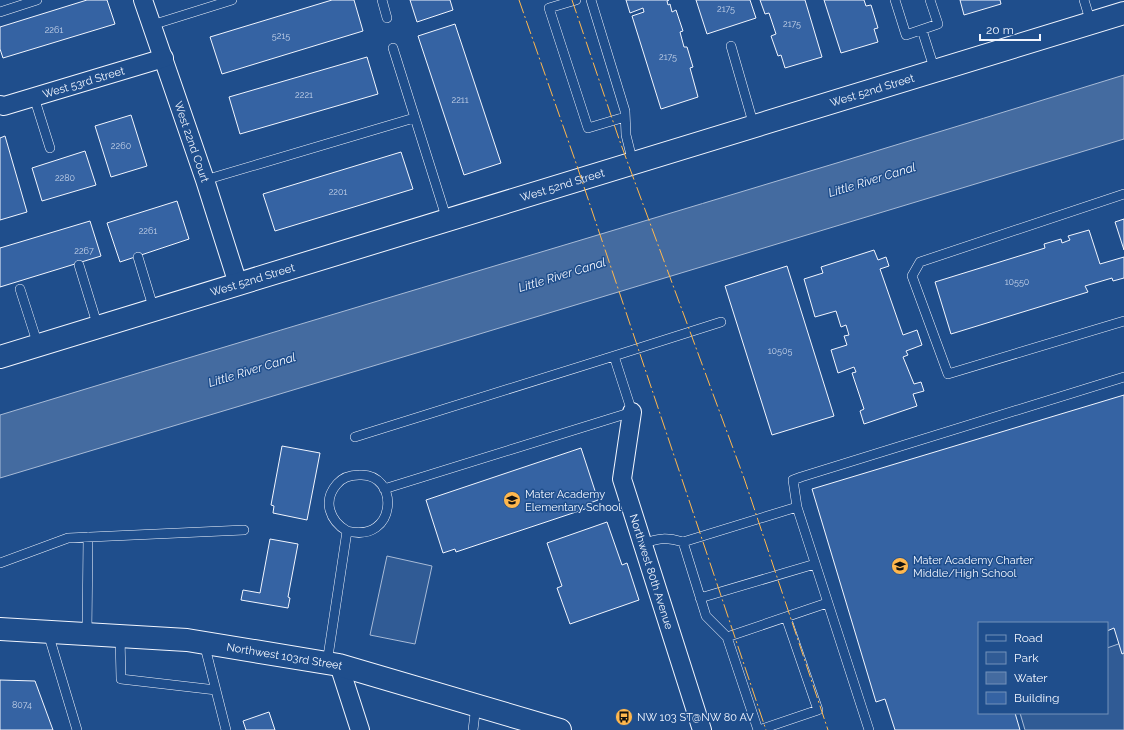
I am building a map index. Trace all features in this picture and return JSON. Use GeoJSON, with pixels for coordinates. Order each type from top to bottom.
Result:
{"type":"FeatureCollection","features":[{"type":"Feature","properties":{"kind":"street","name":"West 22nd Court"},"geometry":{"type":"LineString","coordinates":[[143,0],[205,180],[238,284]]}},
{"type":"Feature","properties":{"kind":"street","name":"West 52nd Street"},"geometry":{"type":"LineString","coordinates":[[0,357],[1124,13]]}},
{"type":"Feature","properties":{"kind":"street","name":"West 53rd Street"},"geometry":{"type":"LineString","coordinates":[[2,105],[34,97],[164,58]]}},
{"type":"Feature","properties":{"kind":"street","name":"Northwest 80th Avenue"},"geometry":{"type":"LineString","coordinates":[[632,412],[622,479],[702,730]]}},
{"type":"Feature","properties":{"kind":"street","name":"Northwest 103rd Street"},"geometry":{"type":"LineString","coordinates":[[0,629],[187,640],[333,664],[560,730]]}},
{"type":"Feature","properties":{"kind":"street"},"geometry":{"type":"LineString","coordinates":[[333,664],[360,730]]}},
{"type":"Feature","properties":{"kind":"lane"},"geometry":{"type":"LineString","coordinates":[[0,12],[37,0]]}},
{"type":"Feature","properties":{"kind":"lane"},"geometry":{"type":"LineString","coordinates":[[152,25],[232,0]]}},
{"type":"Feature","properties":{"kind":"lane"},"geometry":{"type":"LineString","coordinates":[[382,0],[387,18]]}},
{"type":"Feature","properties":{"kind":"lane"},"geometry":{"type":"LineString","coordinates":[[576,0],[549,8],[588,128],[625,117]]}},
{"type":"Feature","properties":{"kind":"lane"},"geometry":{"type":"LineString","coordinates":[[591,0],[625,111],[626,135],[633,163]]}},
{"type":"Feature","properties":{"kind":"lane"},"geometry":{"type":"LineString","coordinates":[[895,0],[906,35],[938,24],[930,0]]}},
{"type":"Feature","properties":{"kind":"lane"},"geometry":{"type":"LineString","coordinates":[[1084,0],[1091,23]]}},
{"type":"Feature","properties":{"kind":"lane"},"geometry":{"type":"LineString","coordinates":[[922,30],[935,71]]}},
{"type":"Feature","properties":{"kind":"lane"},"geometry":{"type":"LineString","coordinates":[[731,46],[754,126]]}},
{"type":"Feature","properties":{"kind":"lane"},"geometry":{"type":"LineString","coordinates":[[393,48],[447,220]]}},
{"type":"Feature","properties":{"kind":"lane"},"geometry":{"type":"LineString","coordinates":[[34,97],[50,148]]}},
{"type":"Feature","properties":{"kind":"lane"},"geometry":{"type":"LineString","coordinates":[[205,180],[414,118]]}},
{"type":"Feature","properties":{"kind":"lane"},"geometry":{"type":"LineString","coordinates":[[1124,194],[920,262],[912,276],[948,374],[1124,321]]}},
{"type":"Feature","properties":{"kind":"lane"},"geometry":{"type":"LineString","coordinates":[[138,257],[154,310]]}},
{"type":"Feature","properties":{"kind":"lane"},"geometry":{"type":"LineString","coordinates":[[79,265],[98,327]]}},
{"type":"Feature","properties":{"kind":"lane"},"geometry":{"type":"LineString","coordinates":[[20,290],[38,345]]}},
{"type":"Feature","properties":{"kind":"lane"},"geometry":{"type":"LineString","coordinates":[[355,436],[721,322]]}},
{"type":"Feature","properties":{"kind":"lane"},"geometry":{"type":"LineString","coordinates":[[384,489],[632,412],[614,356]]}},
{"type":"Feature","properties":{"kind":"lane"},"geometry":{"type":"LineString","coordinates":[[868,729],[797,507],[793,480],[801,476],[1124,377]]}},
{"type":"Feature","properties":{"kind":"lane"},"geometry":{"type":"LineString","coordinates":[[352,475],[370,477],[378,482],[388,497],[386,516],[374,530],[356,534],[347,531],[339,526],[333,519],[329,502],[331,492],[336,485],[352,475]]}},
{"type":"Feature","properties":{"kind":"lane"},"geometry":{"type":"LineString","coordinates":[[642,544],[660,538],[683,542],[797,507]]}},
{"type":"Feature","properties":{"kind":"lane"},"geometry":{"type":"LineString","coordinates":[[0,564],[68,538],[244,530]]}},
{"type":"Feature","properties":{"kind":"lane"},"geometry":{"type":"LineString","coordinates":[[333,664],[347,531]]}},
{"type":"Feature","properties":{"kind":"lane"},"geometry":{"type":"LineString","coordinates":[[87,634],[88,537]]}},
{"type":"Feature","properties":{"kind":"lane"},"geometry":{"type":"LineString","coordinates":[[683,542],[706,616],[727,637],[759,730],[818,710],[786,617]]}},
{"type":"Feature","properties":{"kind":"lane"},"geometry":{"type":"LineString","coordinates":[[700,598],[816,564]]}},
{"type":"Feature","properties":{"kind":"lane"},"geometry":{"type":"LineString","coordinates":[[727,637],[827,603]]}},
{"type":"Feature","properties":{"kind":"lane"},"geometry":{"type":"LineString","coordinates":[[48,631],[77,730]]}},
{"type":"Feature","properties":{"kind":"lane"},"geometry":{"type":"LineString","coordinates":[[120,636],[121,679],[216,690]]}},
{"type":"Feature","properties":{"kind":"lane"},"geometry":{"type":"LineString","coordinates":[[204,643],[226,730]]}},
{"type":"Feature","properties":{"kind":"lane"},"geometry":{"type":"LineString","coordinates":[[473,730],[476,705]]}},
{"type":"Feature","properties":{"kind":"green space"},"geometry":{"type":"Polygon","coordinates":[[[387,556],[432,566],[415,644],[370,635],[387,556]]]}},
{"type":"Feature","properties":{"kind":"green space"},"geometry":{"type":"Polygon","coordinates":[[[1124,642],[1124,730],[1025,730],[1020,714],[1108,714],[1108,648],[1124,642]]]}},
{"type":"Feature","properties":{"kind":"water","name":"Little River Canal"},"geometry":{"type":"Polygon","coordinates":[[[1124,75],[1124,139],[0,478],[0,415],[1124,75]]]}},
{"type":"Feature","properties":{"kind":"building"},"geometry":{"type":"Polygon","coordinates":[[[87,0],[107,0],[115,24],[3,58],[0,49],[0,27],[87,0]]]}},
{"type":"Feature","properties":{"kind":"building"},"geometry":{"type":"Polygon","coordinates":[[[332,0],[354,0],[363,31],[222,74],[210,37],[332,0]]]}},
{"type":"Feature","properties":{"kind":"building"},"geometry":{"type":"Polygon","coordinates":[[[410,0],[450,0],[453,10],[417,22],[410,0]]]}},
{"type":"Feature","properties":{"kind":"building"},"geometry":{"type":"Polygon","coordinates":[[[626,0],[669,0],[667,1],[668,5],[670,4],[672,12],[676,10],[683,31],[680,32],[684,47],[687,47],[693,67],[690,68],[698,97],[661,109],[632,16],[644,12],[643,8],[630,13],[626,0]]]}},
{"type":"Feature","properties":{"kind":"building"},"geometry":{"type":"Polygon","coordinates":[[[696,0],[750,0],[756,18],[707,34],[696,0]]]}},
{"type":"Feature","properties":{"kind":"building"},"geometry":{"type":"Polygon","coordinates":[[[760,0],[805,0],[822,57],[785,68],[781,55],[778,56],[771,36],[776,34],[769,13],[765,14],[760,0]]]}},
{"type":"Feature","properties":{"kind":"building"},"geometry":{"type":"Polygon","coordinates":[[[824,0],[864,0],[866,6],[871,5],[878,28],[874,29],[878,42],[841,53],[824,0]]]}},
{"type":"Feature","properties":{"kind":"building"},"geometry":{"type":"Polygon","coordinates":[[[960,0],[1000,0],[1001,4],[964,15],[960,0]]]}},
{"type":"Feature","properties":{"kind":"building"},"geometry":{"type":"Polygon","coordinates":[[[455,24],[501,163],[464,175],[418,36],[455,24]]]}},
{"type":"Feature","properties":{"kind":"building"},"geometry":{"type":"Polygon","coordinates":[[[367,57],[378,94],[240,134],[229,97],[367,57]]]}},
{"type":"Feature","properties":{"kind":"building"},"geometry":{"type":"Polygon","coordinates":[[[131,115],[147,166],[111,177],[95,126],[131,115]]]}},
{"type":"Feature","properties":{"kind":"building"},"geometry":{"type":"Polygon","coordinates":[[[5,136],[27,212],[0,220],[0,138],[5,136]]]}},
{"type":"Feature","properties":{"kind":"building"},"geometry":{"type":"Polygon","coordinates":[[[85,151],[96,185],[42,201],[32,168],[85,151]]]}},
{"type":"Feature","properties":{"kind":"building"},"geometry":{"type":"Polygon","coordinates":[[[401,152],[413,189],[275,231],[263,194],[401,152]]]}},
{"type":"Feature","properties":{"kind":"building"},"geometry":{"type":"Polygon","coordinates":[[[177,201],[189,239],[120,262],[107,223],[177,201]]]}},
{"type":"Feature","properties":{"kind":"building"},"geometry":{"type":"Polygon","coordinates":[[[1124,219],[1124,250],[1115,222],[1124,219]]]}},
{"type":"Feature","properties":{"kind":"building"},"geometry":{"type":"Polygon","coordinates":[[[90,221],[101,256],[0,287],[0,248],[90,221]]]}},
{"type":"Feature","properties":{"kind":"building"},"geometry":{"type":"Polygon","coordinates":[[[1089,230],[1100,264],[1124,257],[1124,278],[1113,281],[1112,278],[1085,286],[1088,292],[951,334],[935,282],[1045,248],[1044,244],[1061,239],[1062,243],[1070,240],[1068,236],[1089,230]]]}},
{"type":"Feature","properties":{"kind":"building"},"geometry":{"type":"Polygon","coordinates":[[[874,250],[878,260],[886,257],[889,266],[880,269],[903,335],[917,330],[922,345],[906,351],[908,355],[903,357],[914,384],[921,382],[924,391],[913,394],[917,406],[864,424],[860,411],[864,409],[852,373],[856,372],[854,367],[838,373],[831,350],[847,345],[844,336],[849,335],[846,325],[841,327],[836,311],[815,317],[804,279],[823,273],[821,267],[874,250]]]}},
{"type":"Feature","properties":{"kind":"building"},"geometry":{"type":"Polygon","coordinates":[[[787,266],[834,416],[772,435],[725,286],[787,266]]]}},
{"type":"Feature","properties":{"kind":"building"},"geometry":{"type":"Polygon","coordinates":[[[1124,395],[1124,653],[1122,654],[1114,628],[1108,631],[1108,622],[978,622],[978,714],[1015,714],[1020,730],[895,730],[885,699],[876,702],[812,489],[1124,395]]]}},
{"type":"Feature","properties":{"kind":"building"},"geometry":{"type":"Polygon","coordinates":[[[282,446],[320,453],[307,520],[273,513],[274,506],[271,505],[282,446]]]}},
{"type":"Feature","properties":{"kind":"building","name":"Mater Academy Elementary School"},"geometry":{"type":"Polygon","coordinates":[[[581,448],[598,500],[590,503],[591,507],[456,552],[455,549],[443,553],[426,500],[581,448]]]}},
{"type":"Feature","properties":{"kind":"building"},"geometry":{"type":"Polygon","coordinates":[[[607,522],[622,565],[627,563],[639,600],[570,624],[557,588],[562,586],[547,543],[607,522]]]}},
{"type":"Feature","properties":{"kind":"building"},"geometry":{"type":"Polygon","coordinates":[[[270,539],[298,544],[288,597],[290,598],[288,608],[241,600],[243,590],[260,593],[270,539]]]}},
{"type":"Feature","properties":{"kind":"building"},"geometry":{"type":"Polygon","coordinates":[[[0,680],[35,681],[53,730],[0,730],[0,680]]]}},
{"type":"Feature","properties":{"kind":"building"},"geometry":{"type":"Polygon","coordinates":[[[269,712],[275,730],[246,730],[243,721],[269,712]]]}},
{"type":"Feature","properties":{"kind":"power"},"geometry":{"type":"LineString","coordinates":[[519,0],[576,163],[766,730]]}},
{"type":"Feature","properties":{"kind":"power"},"geometry":{"type":"LineString","coordinates":[[572,0],[619,139],[744,478],[828,730]]}},
{"type":"Feature","properties":{"kind":"place","name":"Mater Academy Elementary School"},"geometry":{"type":"Point","coordinates":[512,500]}},
{"type":"Feature","properties":{"kind":"place","name":"Mater Academy Charter Middle/High School"},"geometry":{"type":"Point","coordinates":[900,566]}},
{"type":"Feature","properties":{"kind":"place","name":"NW 103 ST@NW 80 AV"},"geometry":{"type":"Point","coordinates":[624,717]}}]}
